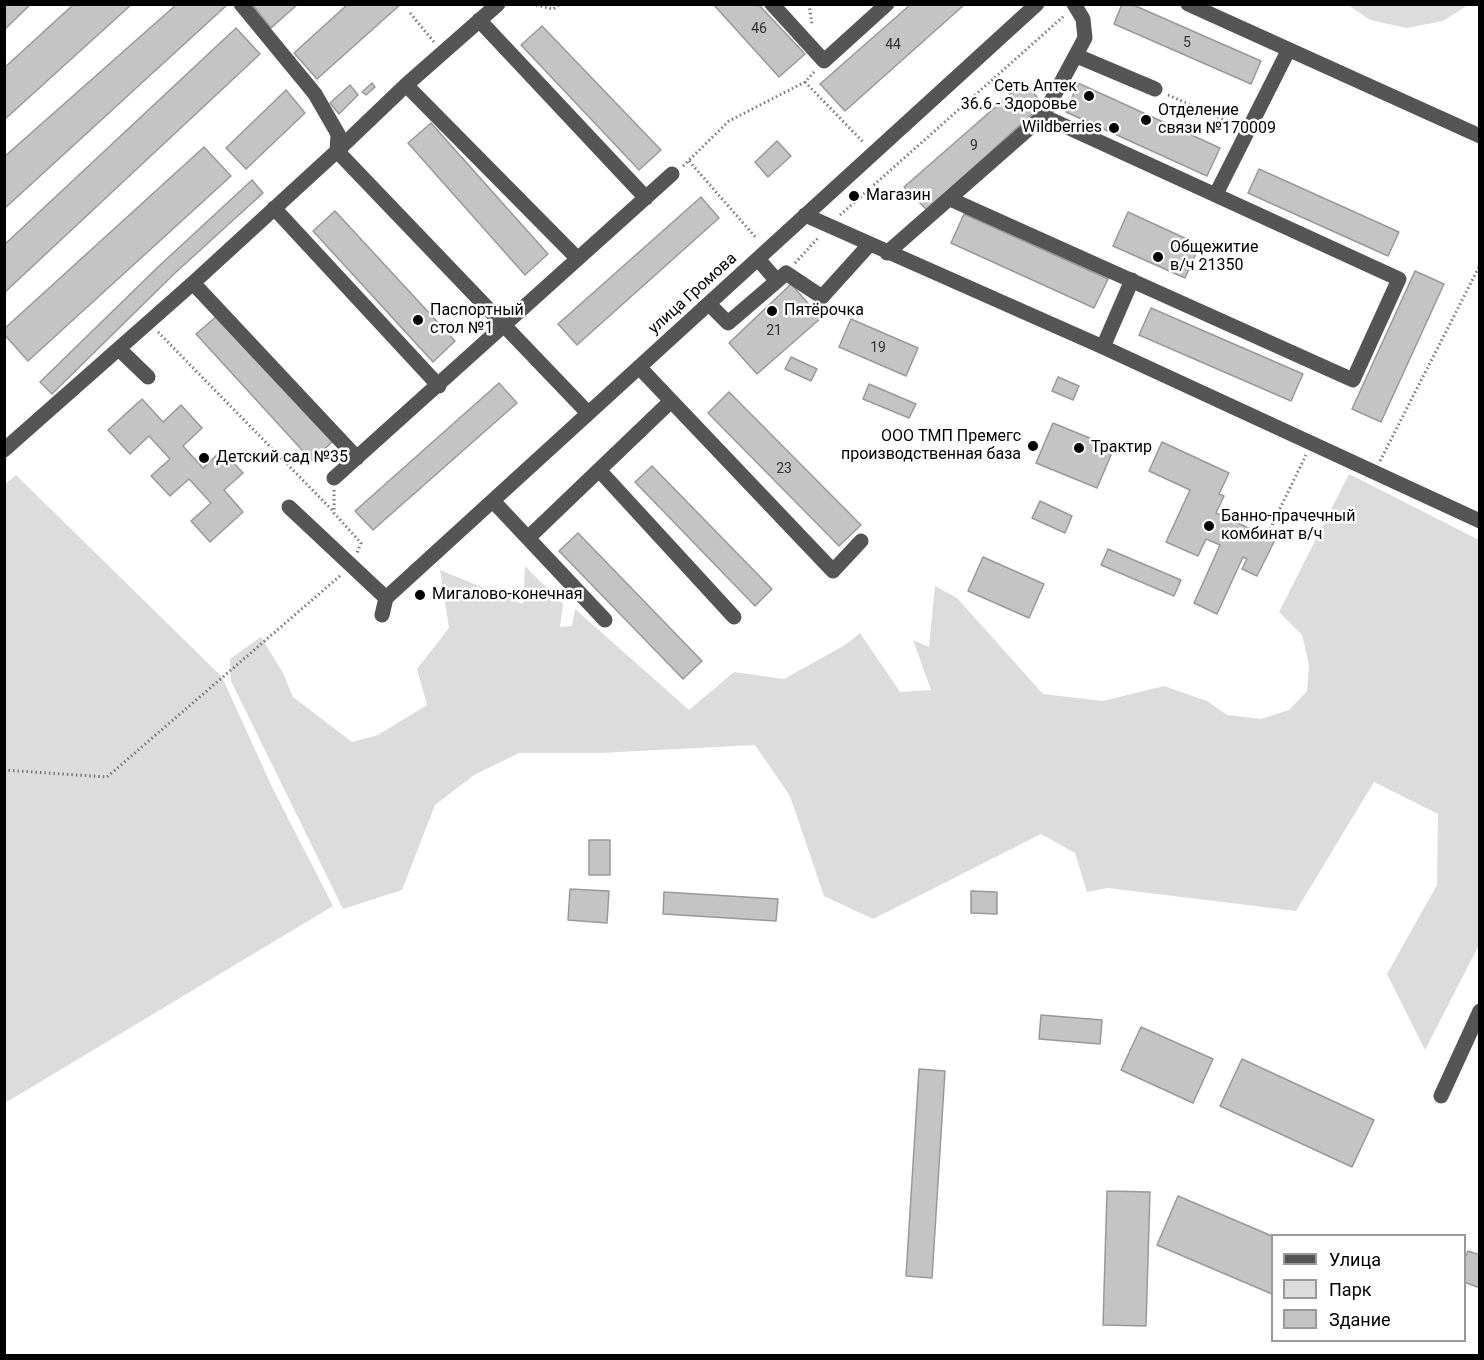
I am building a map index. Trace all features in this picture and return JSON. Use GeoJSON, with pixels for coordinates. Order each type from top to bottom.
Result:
{"type":"FeatureCollection","features":[{"type":"Feature","properties":{"kind":"street"},"geometry":{"type":"LineString","coordinates":[[241,4],[315,94],[338,134],[337,151],[588,414]]}},
{"type":"Feature","properties":{"kind":"street"},"geometry":{"type":"LineString","coordinates":[[4,450],[194,283],[406,84],[498,4]]}},
{"type":"Feature","properties":{"kind":"street"},"geometry":{"type":"LineString","coordinates":[[772,4],[824,62],[887,4]]}},
{"type":"Feature","properties":{"kind":"street"},"geometry":{"type":"LineString","coordinates":[[1188,4],[1479,136]]}},
{"type":"Feature","properties":{"kind":"street"},"geometry":{"type":"LineString","coordinates":[[887,253],[1043,116],[1085,38],[1083,19],[1075,5]]}},
{"type":"Feature","properties":{"kind":"street","name":"улица Громова"},"geometry":{"type":"LineString","coordinates":[[386,598],[874,153],[1029,7]]}},
{"type":"Feature","properties":{"kind":"street"},"geometry":{"type":"LineString","coordinates":[[479,20],[646,198]]}},
{"type":"Feature","properties":{"kind":"street"},"geometry":{"type":"LineString","coordinates":[[1216,195],[1246,129],[1288,51]]}},
{"type":"Feature","properties":{"kind":"street"},"geometry":{"type":"LineString","coordinates":[[1077,56],[1155,89]]}},
{"type":"Feature","properties":{"kind":"street"},"geometry":{"type":"LineString","coordinates":[[406,84],[577,258]]}},
{"type":"Feature","properties":{"kind":"street"},"geometry":{"type":"LineString","coordinates":[[950,199],[1353,380],[1399,279],[1043,116]]}},
{"type":"Feature","properties":{"kind":"street"},"geometry":{"type":"LineString","coordinates":[[334,478],[439,386],[577,258],[672,174]]}},
{"type":"Feature","properties":{"kind":"street"},"geometry":{"type":"LineString","coordinates":[[274,208],[439,386]]}},
{"type":"Feature","properties":{"kind":"street"},"geometry":{"type":"LineString","coordinates":[[805,215],[1103,347],[1479,521]]}},
{"type":"Feature","properties":{"kind":"street"},"geometry":{"type":"LineString","coordinates":[[763,254],[782,277],[822,297],[869,245]]}},
{"type":"Feature","properties":{"kind":"street"},"geometry":{"type":"LineString","coordinates":[[709,304],[728,323],[782,277]]}},
{"type":"Feature","properties":{"kind":"street"},"geometry":{"type":"LineString","coordinates":[[1103,347],[1132,280]]}},
{"type":"Feature","properties":{"kind":"street"},"geometry":{"type":"LineString","coordinates":[[194,283],[357,458]]}},
{"type":"Feature","properties":{"kind":"street"},"geometry":{"type":"LineString","coordinates":[[119,349],[148,377]]}},
{"type":"Feature","properties":{"kind":"street"},"geometry":{"type":"LineString","coordinates":[[639,367],[833,571],[861,541]]}},
{"type":"Feature","properties":{"kind":"street"},"geometry":{"type":"LineString","coordinates":[[528,538],[671,401]]}},
{"type":"Feature","properties":{"kind":"street"},"geometry":{"type":"LineString","coordinates":[[599,470],[734,617]]}},
{"type":"Feature","properties":{"kind":"street"},"geometry":{"type":"LineString","coordinates":[[492,501],[605,620]]}},
{"type":"Feature","properties":{"kind":"street"},"geometry":{"type":"LineString","coordinates":[[290,507],[386,598],[382,615]]}},
{"type":"Feature","properties":{"kind":"street"},"geometry":{"type":"LineString","coordinates":[[1441,1096],[1479,1011]]}},
{"type":"Feature","properties":{"kind":"path"},"geometry":{"type":"LineString","coordinates":[[532,4],[553,9],[560,4]]}},
{"type":"Feature","properties":{"kind":"path"},"geometry":{"type":"LineString","coordinates":[[782,277],[828,226],[1075,5]]}},
{"type":"Feature","properties":{"kind":"path"},"geometry":{"type":"LineString","coordinates":[[410,13],[442,52]]}},
{"type":"Feature","properties":{"kind":"path"},"geometry":{"type":"LineString","coordinates":[[672,174],[689,161],[729,121],[805,82],[824,62]]}},
{"type":"Feature","properties":{"kind":"path"},"geometry":{"type":"LineString","coordinates":[[805,82],[874,153]]}},
{"type":"Feature","properties":{"kind":"path"},"geometry":{"type":"LineString","coordinates":[[1155,89],[1246,129]]}},
{"type":"Feature","properties":{"kind":"path"},"geometry":{"type":"LineString","coordinates":[[689,161],[763,254]]}},
{"type":"Feature","properties":{"kind":"path"},"geometry":{"type":"LineString","coordinates":[[1374,473],[1479,265]]}},
{"type":"Feature","properties":{"kind":"path"},"geometry":{"type":"LineString","coordinates":[[4,770],[107,777],[352,566],[362,543],[149,323]]}},
{"type":"Feature","properties":{"kind":"path"},"geometry":{"type":"LineString","coordinates":[[1270,529],[1311,445]]}},
{"type":"Feature","properties":{"kind":"path"},"geometry":{"type":"LineString","coordinates":[[334,478],[334,513]]}},
{"type":"Feature","properties":{"kind":"green space"},"geometry":{"type":"Polygon","coordinates":[[[1348,5],[1468,5],[1443,21],[1407,28],[1370,20],[1348,5]]]}},
{"type":"Feature","properties":{"kind":"green space"},"geometry":{"type":"Polygon","coordinates":[[[1349,474],[1479,540],[1479,945],[1425,1050],[1387,974],[1437,885],[1438,814],[1374,782],[1296,911],[1108,888],[1087,892],[1075,853],[1041,834],[873,919],[824,896],[790,796],[755,745],[599,753],[519,753],[474,775],[435,805],[402,890],[343,909],[231,681],[230,659],[261,637],[283,673],[293,697],[352,742],[378,735],[427,705],[417,669],[449,628],[440,570],[523,604],[525,566],[563,604],[560,627],[572,626],[575,609],[689,710],[734,672],[784,679],[845,645],[860,633],[900,692],[931,690],[913,640],[929,647],[935,586],[957,598],[1043,694],[1103,701],[1164,686],[1207,701],[1227,715],[1261,719],[1289,710],[1307,691],[1309,665],[1302,635],[1279,612],[1349,474]]]}},
{"type":"Feature","properties":{"kind":"green space"},"geometry":{"type":"Polygon","coordinates":[[[16,475],[222,677],[272,787],[333,906],[5,1103],[4,485],[16,475]]]}},
{"type":"Feature","properties":{"kind":"building"},"geometry":{"type":"Polygon","coordinates":[[[4,4],[31,4],[4,30],[4,4]]]}},
{"type":"Feature","properties":{"kind":"building"},"geometry":{"type":"Polygon","coordinates":[[[74,4],[132,4],[4,120],[4,68],[74,4]]]}},
{"type":"Feature","properties":{"kind":"building"},"geometry":{"type":"Polygon","coordinates":[[[177,4],[227,5],[4,209],[4,157],[177,4]]]}},
{"type":"Feature","properties":{"kind":"building"},"geometry":{"type":"Polygon","coordinates":[[[252,4],[298,4],[271,28],[252,4]]]}},
{"type":"Feature","properties":{"kind":"building"},"geometry":{"type":"Polygon","coordinates":[[[348,4],[401,4],[317,79],[294,53],[348,4]]]}},
{"type":"Feature","properties":{"kind":"building"},"geometry":{"type":"Polygon","coordinates":[[[713,4],[758,4],[805,54],[779,77],[713,4]]]}},
{"type":"Feature","properties":{"kind":"building"},"geometry":{"type":"Polygon","coordinates":[[[911,4],[964,5],[845,111],[820,84],[911,4]]]}},
{"type":"Feature","properties":{"kind":"building"},"geometry":{"type":"Polygon","coordinates":[[[1122,4],[1131,4],[1261,61],[1251,84],[1114,24],[1122,4]]]}},
{"type":"Feature","properties":{"kind":"building"},"geometry":{"type":"Polygon","coordinates":[[[542,26],[661,150],[639,170],[521,45],[542,26]]]}},
{"type":"Feature","properties":{"kind":"building"},"geometry":{"type":"Polygon","coordinates":[[[236,28],[260,54],[4,293],[4,245],[236,28]]]}},
{"type":"Feature","properties":{"kind":"building"},"geometry":{"type":"Polygon","coordinates":[[[1024,82],[1043,104],[927,210],[904,187],[1024,82]]]}},
{"type":"Feature","properties":{"kind":"building"},"geometry":{"type":"Polygon","coordinates":[[[372,83],[375,87],[366,95],[362,92],[372,83]]]}},
{"type":"Feature","properties":{"kind":"building"},"geometry":{"type":"Polygon","coordinates":[[[1078,83],[1220,148],[1207,176],[1066,112],[1078,83]]]}},
{"type":"Feature","properties":{"kind":"building"},"geometry":{"type":"Polygon","coordinates":[[[350,85],[358,95],[339,114],[330,103],[350,85]]]}},
{"type":"Feature","properties":{"kind":"building"},"geometry":{"type":"Polygon","coordinates":[[[286,90],[305,113],[246,169],[226,148],[286,90]]]}},
{"type":"Feature","properties":{"kind":"building"},"geometry":{"type":"Polygon","coordinates":[[[431,123],[548,254],[525,275],[408,143],[431,123]]]}},
{"type":"Feature","properties":{"kind":"building"},"geometry":{"type":"Polygon","coordinates":[[[777,141],[791,156],[768,177],[755,162],[777,141]]]}},
{"type":"Feature","properties":{"kind":"building"},"geometry":{"type":"Polygon","coordinates":[[[204,147],[231,176],[28,361],[4,334],[4,329],[204,147]]]}},
{"type":"Feature","properties":{"kind":"building"},"geometry":{"type":"Polygon","coordinates":[[[1259,169],[1399,232],[1388,256],[1248,193],[1259,169]]]}},
{"type":"Feature","properties":{"kind":"building"},"geometry":{"type":"Polygon","coordinates":[[[252,180],[263,193],[174,274],[52,394],[40,382],[159,266],[252,180]]]}},
{"type":"Feature","properties":{"kind":"building"},"geometry":{"type":"Polygon","coordinates":[[[701,197],[719,218],[577,345],[558,324],[701,197]]]}},
{"type":"Feature","properties":{"kind":"building"},"geometry":{"type":"Polygon","coordinates":[[[335,211],[455,341],[433,362],[313,231],[335,211]]]}},
{"type":"Feature","properties":{"kind":"building"},"geometry":{"type":"Polygon","coordinates":[[[1128,212],[1200,245],[1185,278],[1113,246],[1128,212]]]}},
{"type":"Feature","properties":{"kind":"building"},"geometry":{"type":"Polygon","coordinates":[[[964,214],[1108,279],[1094,308],[951,243],[964,214]]]}},
{"type":"Feature","properties":{"kind":"building"},"geometry":{"type":"Polygon","coordinates":[[[1415,271],[1444,284],[1381,422],[1352,409],[1415,271]]]}},
{"type":"Feature","properties":{"kind":"building"},"geometry":{"type":"Polygon","coordinates":[[[791,284],[821,318],[757,374],[729,343],[791,284]]]}},
{"type":"Feature","properties":{"kind":"building"},"geometry":{"type":"Polygon","coordinates":[[[1151,308],[1303,374],[1291,401],[1139,335],[1151,308]]]}},
{"type":"Feature","properties":{"kind":"building"},"geometry":{"type":"Polygon","coordinates":[[[218,315],[333,441],[312,461],[196,334],[218,315]]]}},
{"type":"Feature","properties":{"kind":"building"},"geometry":{"type":"Polygon","coordinates":[[[851,319],[918,348],[906,376],[839,347],[851,319]]]}},
{"type":"Feature","properties":{"kind":"building"},"geometry":{"type":"Polygon","coordinates":[[[791,357],[817,369],[811,381],[785,369],[791,357]]]}},
{"type":"Feature","properties":{"kind":"building"},"geometry":{"type":"Polygon","coordinates":[[[1058,377],[1079,386],[1073,400],[1052,391],[1058,377]]]}},
{"type":"Feature","properties":{"kind":"building"},"geometry":{"type":"Polygon","coordinates":[[[499,383],[517,403],[373,530],[355,511],[499,383]]]}},
{"type":"Feature","properties":{"kind":"building"},"geometry":{"type":"Polygon","coordinates":[[[869,384],[916,404],[909,418],[863,399],[869,384]]]}},
{"type":"Feature","properties":{"kind":"building"},"geometry":{"type":"Polygon","coordinates":[[[729,392],[861,525],[839,546],[708,413],[729,392]]]}},
{"type":"Feature","properties":{"kind":"building"},"geometry":{"type":"Polygon","coordinates":[[[142,399],[163,422],[181,405],[202,428],[183,446],[203,468],[222,450],[243,473],[224,490],[243,512],[210,542],[191,521],[211,503],[189,479],[170,496],[151,476],[170,459],[149,436],[130,454],[108,430],[142,399]]]}},
{"type":"Feature","properties":{"kind":"building"},"geometry":{"type":"Polygon","coordinates":[[[1053,423],[1114,448],[1097,488],[1036,463],[1053,423]]]}},
{"type":"Feature","properties":{"kind":"building","name":"Банно-прачечный комбинат в/ч"},"geometry":{"type":"Polygon","coordinates":[[[1162,442],[1229,473],[1219,494],[1224,496],[1216,513],[1275,540],[1257,576],[1242,569],[1247,559],[1243,557],[1217,614],[1194,603],[1220,545],[1206,539],[1198,556],[1166,542],[1190,490],[1149,471],[1162,442]]]}},
{"type":"Feature","properties":{"kind":"building"},"geometry":{"type":"Polygon","coordinates":[[[652,466],[772,589],[755,606],[635,482],[652,466]]]}},
{"type":"Feature","properties":{"kind":"building"},"geometry":{"type":"Polygon","coordinates":[[[1040,501],[1072,516],[1065,533],[1032,518],[1040,501]]]}},
{"type":"Feature","properties":{"kind":"building"},"geometry":{"type":"Polygon","coordinates":[[[578,533],[702,661],[683,679],[559,551],[578,533]]]}},
{"type":"Feature","properties":{"kind":"building"},"geometry":{"type":"Polygon","coordinates":[[[1108,549],[1181,580],[1174,596],[1101,565],[1108,549]]]}},
{"type":"Feature","properties":{"kind":"building"},"geometry":{"type":"Polygon","coordinates":[[[983,557],[1044,584],[1029,618],[968,591],[983,557]]]}},
{"type":"Feature","properties":{"kind":"building"},"geometry":{"type":"Polygon","coordinates":[[[589,840],[610,840],[610,875],[589,875],[589,840]]]}},
{"type":"Feature","properties":{"kind":"building"},"geometry":{"type":"Polygon","coordinates":[[[570,889],[609,891],[607,923],[568,920],[570,889]]]}},
{"type":"Feature","properties":{"kind":"building"},"geometry":{"type":"Polygon","coordinates":[[[971,891],[997,892],[997,914],[971,913],[971,891]]]}},
{"type":"Feature","properties":{"kind":"building"},"geometry":{"type":"Polygon","coordinates":[[[664,892],[778,899],[776,921],[663,914],[664,892]]]}},
{"type":"Feature","properties":{"kind":"building"},"geometry":{"type":"Polygon","coordinates":[[[1041,1015],[1102,1020],[1100,1044],[1039,1039],[1041,1015]]]}},
{"type":"Feature","properties":{"kind":"building"},"geometry":{"type":"Polygon","coordinates":[[[1141,1027],[1213,1059],[1193,1103],[1121,1070],[1141,1027]]]}},
{"type":"Feature","properties":{"kind":"building"},"geometry":{"type":"Polygon","coordinates":[[[1242,1059],[1374,1120],[1352,1167],[1220,1106],[1242,1059]]]}},
{"type":"Feature","properties":{"kind":"building"},"geometry":{"type":"Polygon","coordinates":[[[919,1069],[945,1071],[932,1278],[906,1276],[919,1069]]]}},
{"type":"Feature","properties":{"kind":"building"},"geometry":{"type":"Polygon","coordinates":[[[1107,1191],[1150,1192],[1146,1326],[1103,1325],[1107,1191]]]}},
{"type":"Feature","properties":{"kind":"building"},"geometry":{"type":"Polygon","coordinates":[[[1178,1196],[1271,1236],[1271,1294],[1157,1245],[1178,1196]]]}},
{"type":"Feature","properties":{"kind":"building"},"geometry":{"type":"Polygon","coordinates":[[[1468,1251],[1480,1255],[1480,1288],[1466,1283],[1468,1251]]]}},
{"type":"Feature","properties":{"kind":"place","name":"Сеть Аптек 36.6 - Здоровье"},"geometry":{"type":"Point","coordinates":[1089,96]}},
{"type":"Feature","properties":{"kind":"place","name":"Отделение связи №170009"},"geometry":{"type":"Point","coordinates":[1146,120]}},
{"type":"Feature","properties":{"kind":"place","name":"Wildberries"},"geometry":{"type":"Point","coordinates":[1114,128]}},
{"type":"Feature","properties":{"kind":"place","name":"Магазин"},"geometry":{"type":"Point","coordinates":[854,196]}},
{"type":"Feature","properties":{"kind":"place","name":"Общежитие в/ч 21350"},"geometry":{"type":"Point","coordinates":[1158,257]}},
{"type":"Feature","properties":{"kind":"place","name":"Пятёрочка"},"geometry":{"type":"Point","coordinates":[772,311]}},
{"type":"Feature","properties":{"kind":"place","name":"Паспортный стол №1"},"geometry":{"type":"Point","coordinates":[418,320]}},
{"type":"Feature","properties":{"kind":"place","name":"ООО ТМП Премегс производственная база"},"geometry":{"type":"Point","coordinates":[1033,446]}},
{"type":"Feature","properties":{"kind":"place","name":"Трактир"},"geometry":{"type":"Point","coordinates":[1079,448]}},
{"type":"Feature","properties":{"kind":"place","name":"Детский сад №35"},"geometry":{"type":"Point","coordinates":[204,458]}},
{"type":"Feature","properties":{"kind":"place","name":"Банно-прачечный комбинат в/ч"},"geometry":{"type":"Point","coordinates":[1209,526]}},
{"type":"Feature","properties":{"kind":"place","name":"Мигалово-конечная"},"geometry":{"type":"Point","coordinates":[420,595]}}]}
